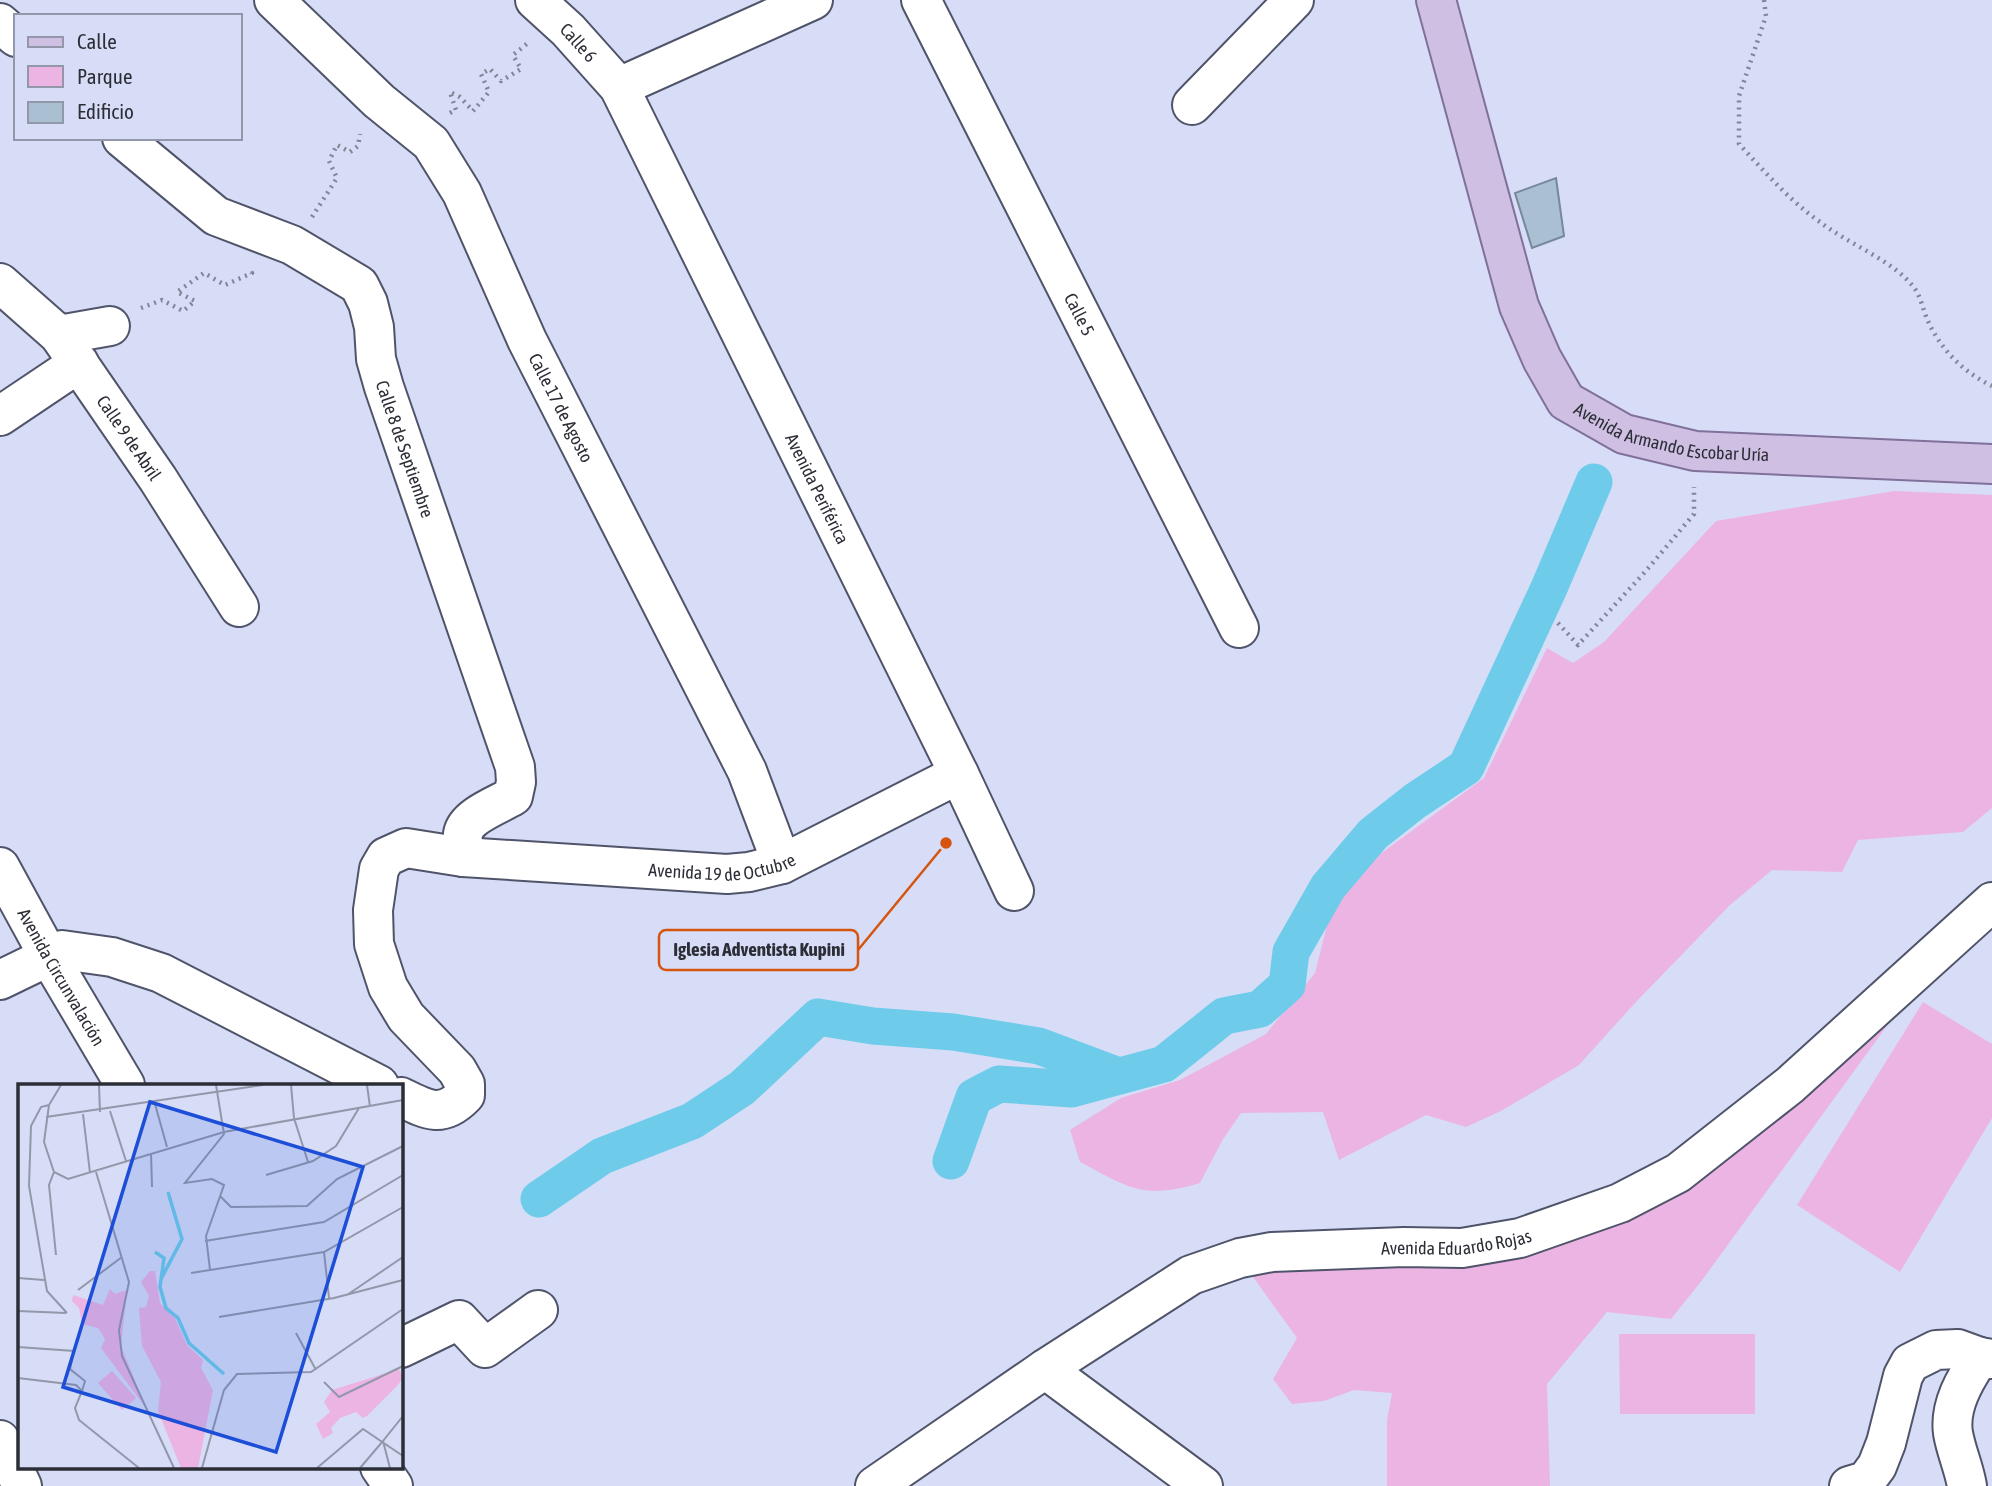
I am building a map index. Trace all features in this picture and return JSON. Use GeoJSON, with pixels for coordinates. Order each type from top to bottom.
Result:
{"type":"FeatureCollection","features":[{"type":"Feature","properties":{"kind":"main road","name":"Avenida Armando Escobar Uría"},"geometry":{"type":"LineString","coordinates":[[1436,0],[1519,306],[1542,359],[1566,401],[1624,435],[1695,451],[1992,464]]}},
{"type":"Feature","properties":{"kind":"street","name":"Calle 17 de Agosto"},"geometry":{"type":"LineString","coordinates":[[274,0],[379,101],[431,143],[462,193],[527,340],[747,771],[782,864]]}},
{"type":"Feature","properties":{"kind":"street","name":"Calle 6"},"geometry":{"type":"LineString","coordinates":[[536,0],[568,30],[619,87]]}},
{"type":"Feature","properties":{"kind":"street"},"geometry":{"type":"LineString","coordinates":[[619,87],[813,0]]}},
{"type":"Feature","properties":{"kind":"street","name":"Calle 5"},"geometry":{"type":"LineString","coordinates":[[921,0],[1239,628]]}},
{"type":"Feature","properties":{"kind":"street"},"geometry":{"type":"LineString","coordinates":[[1192,104],[1294,0]]}},
{"type":"Feature","properties":{"kind":"street"},"geometry":{"type":"LineString","coordinates":[[0,23],[14,35]]}},
{"type":"Feature","properties":{"kind":"street","name":"Avenida Periférica"},"geometry":{"type":"LineString","coordinates":[[619,87],[959,774],[1014,891]]}},
{"type":"Feature","properties":{"kind":"street","name":"Calle 8 de Septiembre"},"geometry":{"type":"LineString","coordinates":[[124,140],[216,216],[292,245],[359,285],[374,327],[376,359],[384,387],[514,768],[516,782],[513,796],[475,817],[466,826],[463,834],[463,857]]}},
{"type":"Feature","properties":{"kind":"street","name":"Calle 9 de Abril"},"geometry":{"type":"LineString","coordinates":[[0,284],[69,349],[158,480],[239,607]]}},
{"type":"Feature","properties":{"kind":"street"},"geometry":{"type":"LineString","coordinates":[[0,416],[69,349],[110,326]]}},
{"type":"Feature","properties":{"kind":"street","name":"Avenida 19 de Octubre"},"geometry":{"type":"LineString","coordinates":[[402,1097],[420,1106],[441,1111],[453,1107],[465,1095],[465,1084],[457,1070],[406,1017],[388,987],[374,944],[373,910],[379,869],[387,857],[406,848],[463,857],[727,874],[748,872],[782,864],[959,774]]}},
{"type":"Feature","properties":{"kind":"street","name":"Avenida Circunvalación"},"geometry":{"type":"LineString","coordinates":[[0,867],[48,956],[124,1084]]}},
{"type":"Feature","properties":{"kind":"street","name":"Avenida Eduardo Rojas"},"geometry":{"type":"LineString","coordinates":[[875,1486],[1045,1369],[1191,1275],[1240,1258],[1272,1252],[1462,1248],[1520,1238],[1620,1203],[1678,1173],[1790,1085],[1992,902]]}},
{"type":"Feature","properties":{"kind":"street"},"geometry":{"type":"LineString","coordinates":[[0,980],[62,950],[112,957],[161,973],[377,1084]]}},
{"type":"Feature","properties":{"kind":"street"},"geometry":{"type":"LineString","coordinates":[[402,1348],[459,1320],[485,1348],[538,1310]]}},
{"type":"Feature","properties":{"kind":"street"},"geometry":{"type":"LineString","coordinates":[[1849,1486],[1866,1481],[1877,1466],[1886,1443],[1903,1376],[1910,1363],[1937,1350],[1958,1349],[1986,1358],[1968,1375],[1953,1409],[1953,1432],[1967,1486]]}},
{"type":"Feature","properties":{"kind":"street"},"geometry":{"type":"LineString","coordinates":[[1045,1369],[1203,1486]]}},
{"type":"Feature","properties":{"kind":"street"},"geometry":{"type":"LineString","coordinates":[[381,1468],[393,1486]]}},
{"type":"Feature","properties":{"kind":"path"},"geometry":{"type":"LineString","coordinates":[[1763,0],[1766,16],[1739,96],[1739,144],[1782,191],[1818,222],[1898,270],[1917,291],[1927,319],[1944,351],[1980,380],[1992,386]]}},
{"type":"Feature","properties":{"kind":"path"},"geometry":{"type":"LineString","coordinates":[[110,326],[127,328],[147,320],[141,308],[162,300],[183,312],[195,301],[177,292],[204,273],[225,285],[252,272],[245,265]]}},
{"type":"Feature","properties":{"kind":"path"},"geometry":{"type":"LineString","coordinates":[[1558,623],[1578,645],[1694,514],[1695,451]]}},
{"type":"Feature","properties":{"kind":"green space"},"geometry":{"type":"Polygon","coordinates":[[[1894,491],[1992,495],[1992,808],[1963,832],[1858,840],[1842,872],[1772,870],[1730,905],[1579,1065],[1501,1111],[1466,1127],[1426,1115],[1339,1160],[1323,1112],[1241,1113],[1222,1141],[1200,1183],[1164,1191],[1124,1185],[1080,1162],[1070,1130],[1121,1098],[1180,1080],[1266,1034],[1315,973],[1332,905],[1368,863],[1484,778],[1547,648],[1573,663],[1604,642],[1716,521],[1894,491]]]}},
{"type":"Feature","properties":{"kind":"green space"},"geometry":{"type":"Polygon","coordinates":[[[1966,917],[1703,1279],[1671,1319],[1607,1312],[1547,1384],[1550,1486],[1387,1486],[1387,1420],[1392,1393],[1354,1390],[1324,1401],[1292,1404],[1273,1379],[1297,1338],[1246,1267],[1398,1254],[1621,1198],[1803,1055],[1966,917]]]}},
{"type":"Feature","properties":{"kind":"green space"},"geometry":{"type":"Polygon","coordinates":[[[1923,1002],[1992,1044],[1992,1118],[1900,1272],[1797,1205],[1923,1002]]]}},
{"type":"Feature","properties":{"kind":"green space"},"geometry":{"type":"Polygon","coordinates":[[[1619,1334],[1755,1334],[1755,1414],[1620,1414],[1619,1334]]]}},
{"type":"Feature","properties":{"kind":"building"},"geometry":{"type":"Polygon","coordinates":[[[1556,178],[1564,236],[1532,248],[1515,193],[1556,178]]]}},
{"type":"Feature","properties":{"kind":"waterway"},"geometry":{"type":"LineString","coordinates":[[951,1161],[974,1097],[999,1084],[1072,1089],[1164,1064],[1224,1016],[1260,1009],[1287,985],[1291,952],[1328,887],[1373,834],[1415,801],[1466,767],[1549,588],[1594,482]]}},
{"type":"Feature","properties":{"kind":"waterway"},"geometry":{"type":"LineString","coordinates":[[539,1199],[602,1156],[692,1121],[742,1088],[818,1017],[873,1026],[953,1032],[1039,1046],[1119,1076]]}},
{"type":"Feature","properties":{"kind":"place","name":"Iglesia Adventista Kupini"},"geometry":{"type":"Point","coordinates":[946,843]}}]}
